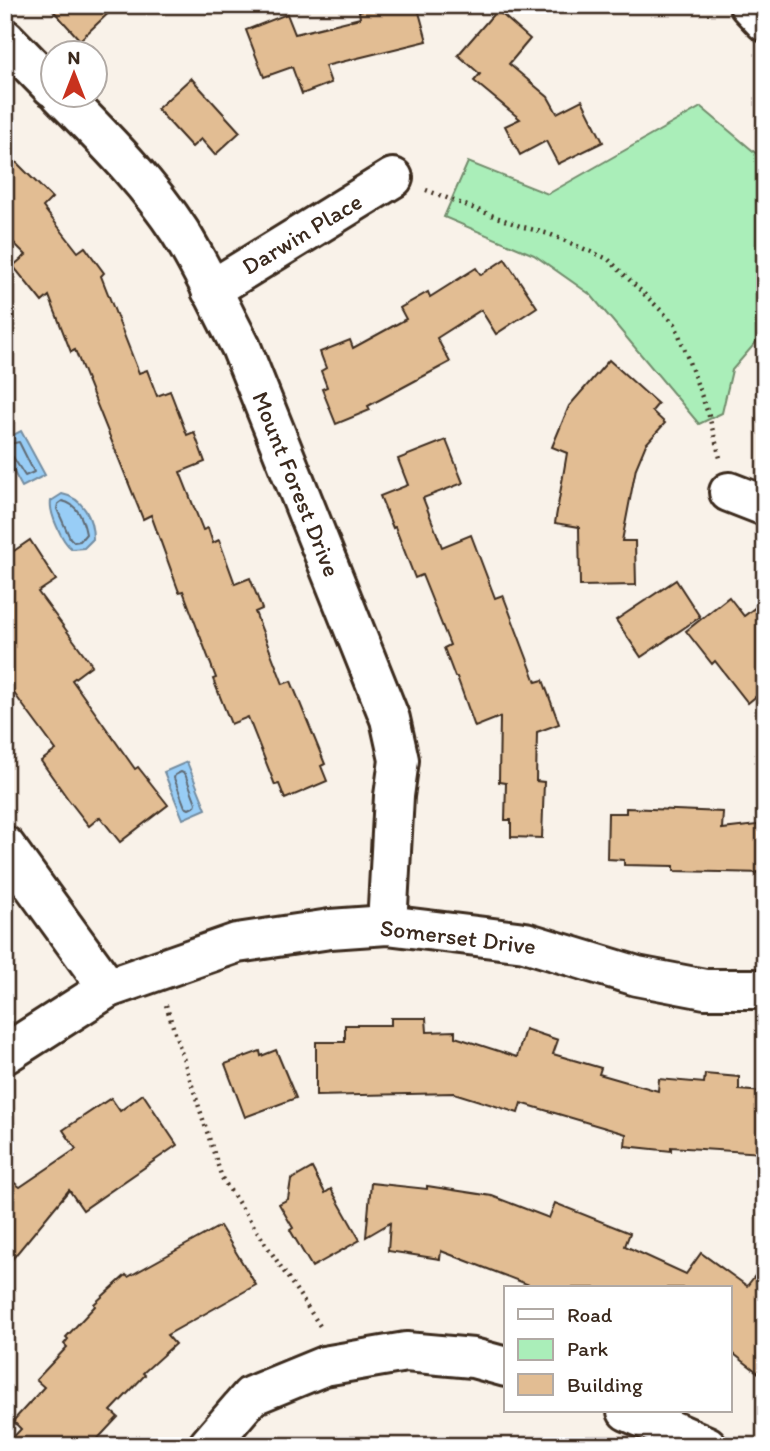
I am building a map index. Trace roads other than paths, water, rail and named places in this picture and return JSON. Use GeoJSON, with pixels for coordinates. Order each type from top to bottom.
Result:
{"type":"FeatureCollection","features":[{"type":"Feature","properties":{"kind":"street"},"geometry":{"type":"LineString","coordinates":[[748,5],[765,22]]}},
{"type":"Feature","properties":{"kind":"street"},"geometry":{"type":"LineString","coordinates":[[5,39],[38,73]]}},
{"type":"Feature","properties":{"kind":"street","name":"Mount Forest Drive"},"geometry":{"type":"LineString","coordinates":[[74,108],[126,161],[180,232],[241,347],[390,719],[399,760],[394,796],[387,925]]}},
{"type":"Feature","properties":{"kind":"street","name":"Darwin Place"},"geometry":{"type":"LineString","coordinates":[[211,290],[394,178]]}},
{"type":"Feature","properties":{"kind":"street"},"geometry":{"type":"LineString","coordinates":[[729,492],[765,506]]}},
{"type":"Feature","properties":{"kind":"street"},"geometry":{"type":"LineString","coordinates":[[5,846],[108,988]]}},
{"type":"Feature","properties":{"kind":"street","name":"Somerset Drive"},"geometry":{"type":"LineString","coordinates":[[5,1054],[108,988],[237,943],[330,929],[387,925],[525,942],[637,976],[705,989],[765,989]]}},
{"type":"Feature","properties":{"kind":"street"},"geometry":{"type":"LineString","coordinates":[[208,1446],[251,1396],[324,1366],[406,1352],[473,1358],[504,1366]]}},
{"type":"Feature","properties":{"kind":"street"},"geometry":{"type":"LineString","coordinates":[[629,1412],[707,1446]]}},
{"type":"Feature","properties":{"kind":"water"},"geometry":{"type":"Polygon","coordinates":[[[21,431],[45,475],[22,487],[5,456],[5,439],[21,431]]]}},
{"type":"Feature","properties":{"kind":"water"},"geometry":{"type":"Polygon","coordinates":[[[62,494],[81,504],[89,517],[93,539],[84,548],[72,549],[57,527],[51,501],[62,494]]]}},
{"type":"Feature","properties":{"kind":"water"},"geometry":{"type":"Polygon","coordinates":[[[187,762],[206,809],[183,819],[164,772],[187,762]]]}}]}
